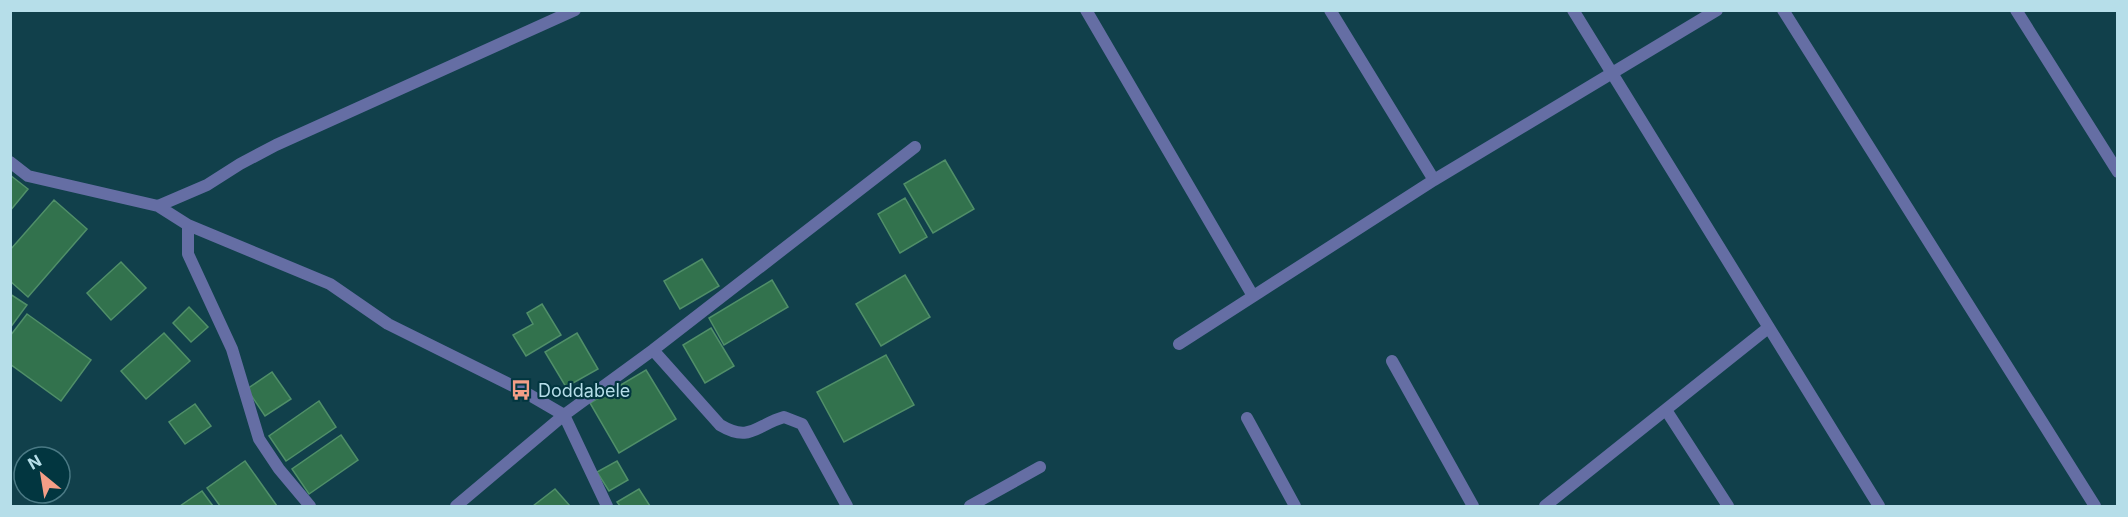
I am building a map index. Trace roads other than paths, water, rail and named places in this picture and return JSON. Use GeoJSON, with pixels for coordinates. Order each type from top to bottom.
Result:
{"type":"FeatureCollection","features":[{"type":"Feature","properties":{"kind":"street"},"geometry":{"type":"LineString","coordinates":[[158,206],[207,185],[276,145],[575,10]]}},
{"type":"Feature","properties":{"kind":"street"},"geometry":{"type":"LineString","coordinates":[[1086,10],[1253,296]]}},
{"type":"Feature","properties":{"kind":"street"},"geometry":{"type":"LineString","coordinates":[[1330,10],[1434,180]]}},
{"type":"Feature","properties":{"kind":"street"},"geometry":{"type":"LineString","coordinates":[[1573,10],[1879,507]]}},
{"type":"Feature","properties":{"kind":"street"},"geometry":{"type":"LineString","coordinates":[[1179,344],[1434,180],[1717,10]]}},
{"type":"Feature","properties":{"kind":"street"},"geometry":{"type":"LineString","coordinates":[[1783,10],[2096,507]]}},
{"type":"Feature","properties":{"kind":"street"},"geometry":{"type":"LineString","coordinates":[[2016,10],[2118,172]]}},
{"type":"Feature","properties":{"kind":"street"},"geometry":{"type":"LineString","coordinates":[[456,507],[564,415],[653,350],[915,147]]}},
{"type":"Feature","properties":{"kind":"street"},"geometry":{"type":"LineString","coordinates":[[10,162],[28,176],[158,206],[188,225],[330,284],[388,324],[521,390],[564,415],[607,507]]}},
{"type":"Feature","properties":{"kind":"street"},"geometry":{"type":"LineString","coordinates":[[188,225],[188,254],[232,349],[259,439],[279,469],[310,507]]}},
{"type":"Feature","properties":{"kind":"street"},"geometry":{"type":"LineString","coordinates":[[1545,507],[1768,328]]}},
{"type":"Feature","properties":{"kind":"street"},"geometry":{"type":"LineString","coordinates":[[653,350],[720,425],[728,430],[739,434],[748,433],[784,417],[802,424],[847,507]]}},
{"type":"Feature","properties":{"kind":"street"},"geometry":{"type":"LineString","coordinates":[[1392,361],[1473,507]]}},
{"type":"Feature","properties":{"kind":"street"},"geometry":{"type":"LineString","coordinates":[[1665,410],[1728,507]]}},
{"type":"Feature","properties":{"kind":"street"},"geometry":{"type":"LineString","coordinates":[[1247,418],[1295,507]]}},
{"type":"Feature","properties":{"kind":"street"},"geometry":{"type":"LineString","coordinates":[[970,507],[1040,467]]}},
{"type":"Feature","properties":{"kind":"place","name":"Doddabele"},"geometry":{"type":"Point","coordinates":[521,390]}}]}
